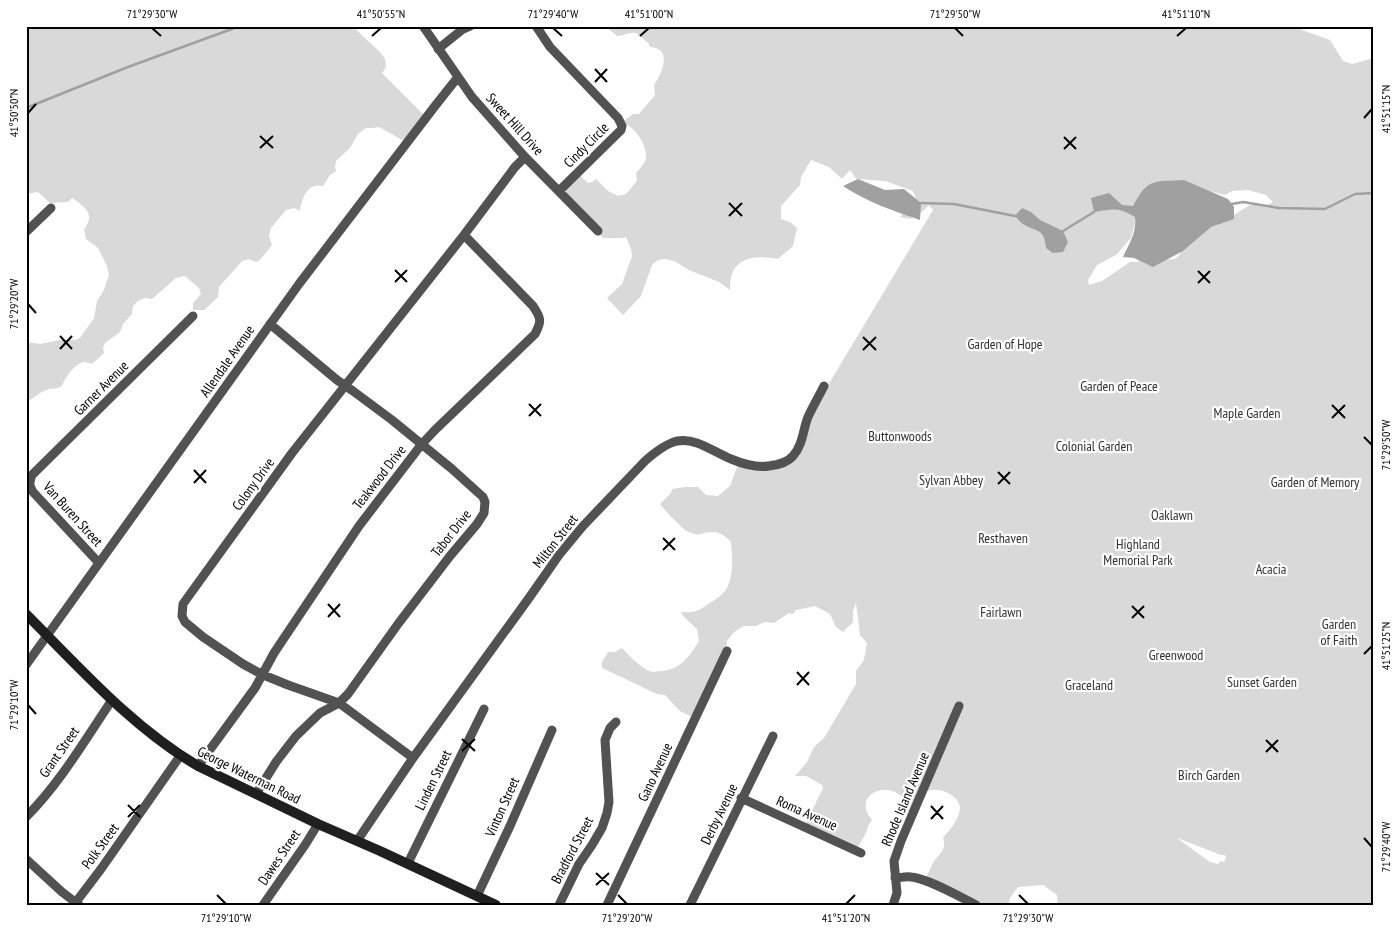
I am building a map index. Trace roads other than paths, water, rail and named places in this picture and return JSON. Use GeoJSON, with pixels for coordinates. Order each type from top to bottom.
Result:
{"type":"FeatureCollection","features":[{"type":"Feature","properties":{"kind":"main road","name":"George Waterman Road"},"geometry":{"type":"LineString","coordinates":[[26,614],[112,700],[146,731],[180,756],[318,824],[408,863],[496,905]]}},
{"type":"Feature","properties":{"kind":"street","name":"Sweet Hill Drive"},"geometry":{"type":"LineString","coordinates":[[423,26],[472,97],[525,157],[598,231]]}},
{"type":"Feature","properties":{"kind":"street"},"geometry":{"type":"LineString","coordinates":[[438,49],[463,29],[470,26]]}},
{"type":"Feature","properties":{"kind":"street","name":"Cindy Circle"},"geometry":{"type":"LineString","coordinates":[[536,26],[550,46],[618,118],[622,126],[621,130],[559,190]]}},
{"type":"Feature","properties":{"kind":"street","name":"Allendale Avenue"},"geometry":{"type":"LineString","coordinates":[[26,665],[304,276],[458,77]]}},
{"type":"Feature","properties":{"kind":"street","name":"Colony Drive"},"geometry":{"type":"LineString","coordinates":[[413,758],[339,703],[288,685],[243,664],[193,630],[185,622],[182,616],[183,604],[292,453],[515,167],[525,157]]}},
{"type":"Feature","properties":{"kind":"street"},"geometry":{"type":"LineString","coordinates":[[26,232],[51,208]]}},
{"type":"Feature","properties":{"kind":"street","name":"Teakwood Drive"},"geometry":{"type":"LineString","coordinates":[[198,766],[255,688],[274,653],[358,526],[421,445],[535,334],[540,326],[541,320],[533,306],[464,234]]}},
{"type":"Feature","properties":{"kind":"street","name":"Garner Avenue"},"geometry":{"type":"LineString","coordinates":[[30,481],[32,475],[193,316]]}},
{"type":"Feature","properties":{"kind":"street","name":"Tabor Drive"},"geometry":{"type":"LineString","coordinates":[[256,794],[276,762],[296,736],[320,713],[339,703],[348,694],[398,624],[484,513],[485,507],[483,497],[452,469],[392,420],[344,386],[270,324]]}},
{"type":"Feature","properties":{"kind":"street","name":"Milton Street"},"geometry":{"type":"LineString","coordinates":[[357,840],[389,796],[413,758],[530,598],[559,555],[583,526],[656,452],[678,441],[687,440],[732,460],[759,467],[778,465],[789,460],[799,448],[808,418],[824,386]]}},
{"type":"Feature","properties":{"kind":"street","name":"Van Buren Street"},"geometry":{"type":"LineString","coordinates":[[30,481],[30,487],[33,492],[99,563]]}},
{"type":"Feature","properties":{"kind":"street","name":"Gano Avenue"},"geometry":{"type":"LineString","coordinates":[[607,905],[727,651]]}},
{"type":"Feature","properties":{"kind":"street","name":"Grant Street"},"geometry":{"type":"LineString","coordinates":[[26,817],[56,782],[112,700]]}},
{"type":"Feature","properties":{"kind":"street","name":"Rhode Island Avenue"},"geometry":{"type":"LineString","coordinates":[[893,905],[897,893],[894,861],[959,706]]}},
{"type":"Feature","properties":{"kind":"street","name":"Linden Street"},"geometry":{"type":"LineString","coordinates":[[408,863],[484,709]]}},
{"type":"Feature","properties":{"kind":"street","name":"Bradford Street"},"geometry":{"type":"LineString","coordinates":[[559,905],[579,864],[602,828],[607,813],[609,802],[605,740],[610,728],[616,722]]}},
{"type":"Feature","properties":{"kind":"street","name":"Vinton Street"},"geometry":{"type":"LineString","coordinates":[[476,896],[510,826],[552,730]]}},
{"type":"Feature","properties":{"kind":"street","name":"Derby Avenue"},"geometry":{"type":"LineString","coordinates":[[690,905],[773,736]]}},
{"type":"Feature","properties":{"kind":"street","name":"Polk Street"},"geometry":{"type":"LineString","coordinates":[[78,904],[180,756]]}},
{"type":"Feature","properties":{"kind":"street","name":"Roma Avenue"},"geometry":{"type":"LineString","coordinates":[[742,798],[861,853]]}},
{"type":"Feature","properties":{"kind":"street","name":"Dawes Street"},"geometry":{"type":"LineString","coordinates":[[263,905],[305,846],[318,824]]}},
{"type":"Feature","properties":{"kind":"street"},"geometry":{"type":"LineString","coordinates":[[26,859],[78,904]]}},
{"type":"Feature","properties":{"kind":"street"},"geometry":{"type":"LineString","coordinates":[[895,878],[916,877],[976,905]]}},
{"type":"Feature","properties":{"kind":"waterway"},"geometry":{"type":"LineString","coordinates":[[26,108],[128,67],[240,26]]}},
{"type":"Feature","properties":{"kind":"waterway"},"geometry":{"type":"LineString","coordinates":[[1232,204],[1243,202],[1279,208],[1325,209],[1355,194],[1374,193]]}},
{"type":"Feature","properties":{"kind":"waterway"},"geometry":{"type":"LineString","coordinates":[[921,203],[954,204],[1015,216]]}},
{"type":"Feature","properties":{"kind":"waterway"},"geometry":{"type":"LineString","coordinates":[[1063,231],[1094,212]]}},
{"type":"Feature","properties":{"kind":"park label","name":"Garden of Hope"},"geometry":{"type":"Point","coordinates":[1005,344]}},
{"type":"Feature","properties":{"kind":"park label","name":"Garden of Peace"},"geometry":{"type":"Point","coordinates":[1119,386]}},
{"type":"Feature","properties":{"kind":"park label","name":"Maple Garden"},"geometry":{"type":"Point","coordinates":[1247,413]}},
{"type":"Feature","properties":{"kind":"park label","name":"Buttonwoods"},"geometry":{"type":"Point","coordinates":[900,436]}},
{"type":"Feature","properties":{"kind":"park label","name":"Colonial Garden"},"geometry":{"type":"Point","coordinates":[1094,446]}},
{"type":"Feature","properties":{"kind":"park label","name":"Sylvan Abbey"},"geometry":{"type":"Point","coordinates":[951,480]}},
{"type":"Feature","properties":{"kind":"park label","name":"Garden of Memory"},"geometry":{"type":"Point","coordinates":[1315,482]}},
{"type":"Feature","properties":{"kind":"park label","name":"Oaklawn"},"geometry":{"type":"Point","coordinates":[1172,515]}},
{"type":"Feature","properties":{"kind":"park label","name":"Resthaven"},"geometry":{"type":"Point","coordinates":[1003,538]}},
{"type":"Feature","properties":{"kind":"park label","name":"Highland Memorial Park"},"geometry":{"type":"Point","coordinates":[1138,552]}},
{"type":"Feature","properties":{"kind":"park label","name":"Acacia"},"geometry":{"type":"Point","coordinates":[1271,569]}},
{"type":"Feature","properties":{"kind":"park label","name":"Fairlawn"},"geometry":{"type":"Point","coordinates":[1001,612]}},
{"type":"Feature","properties":{"kind":"park label","name":"Garden of Faith"},"geometry":{"type":"Point","coordinates":[1339,632]}},
{"type":"Feature","properties":{"kind":"park label","name":"Greenwood"},"geometry":{"type":"Point","coordinates":[1176,655]}},
{"type":"Feature","properties":{"kind":"park label","name":"Sunset Garden"},"geometry":{"type":"Point","coordinates":[1262,682]}},
{"type":"Feature","properties":{"kind":"park label","name":"Graceland"},"geometry":{"type":"Point","coordinates":[1089,685]}},
{"type":"Feature","properties":{"kind":"park label","name":"Birch Garden"},"geometry":{"type":"Point","coordinates":[1209,775]}}]}
